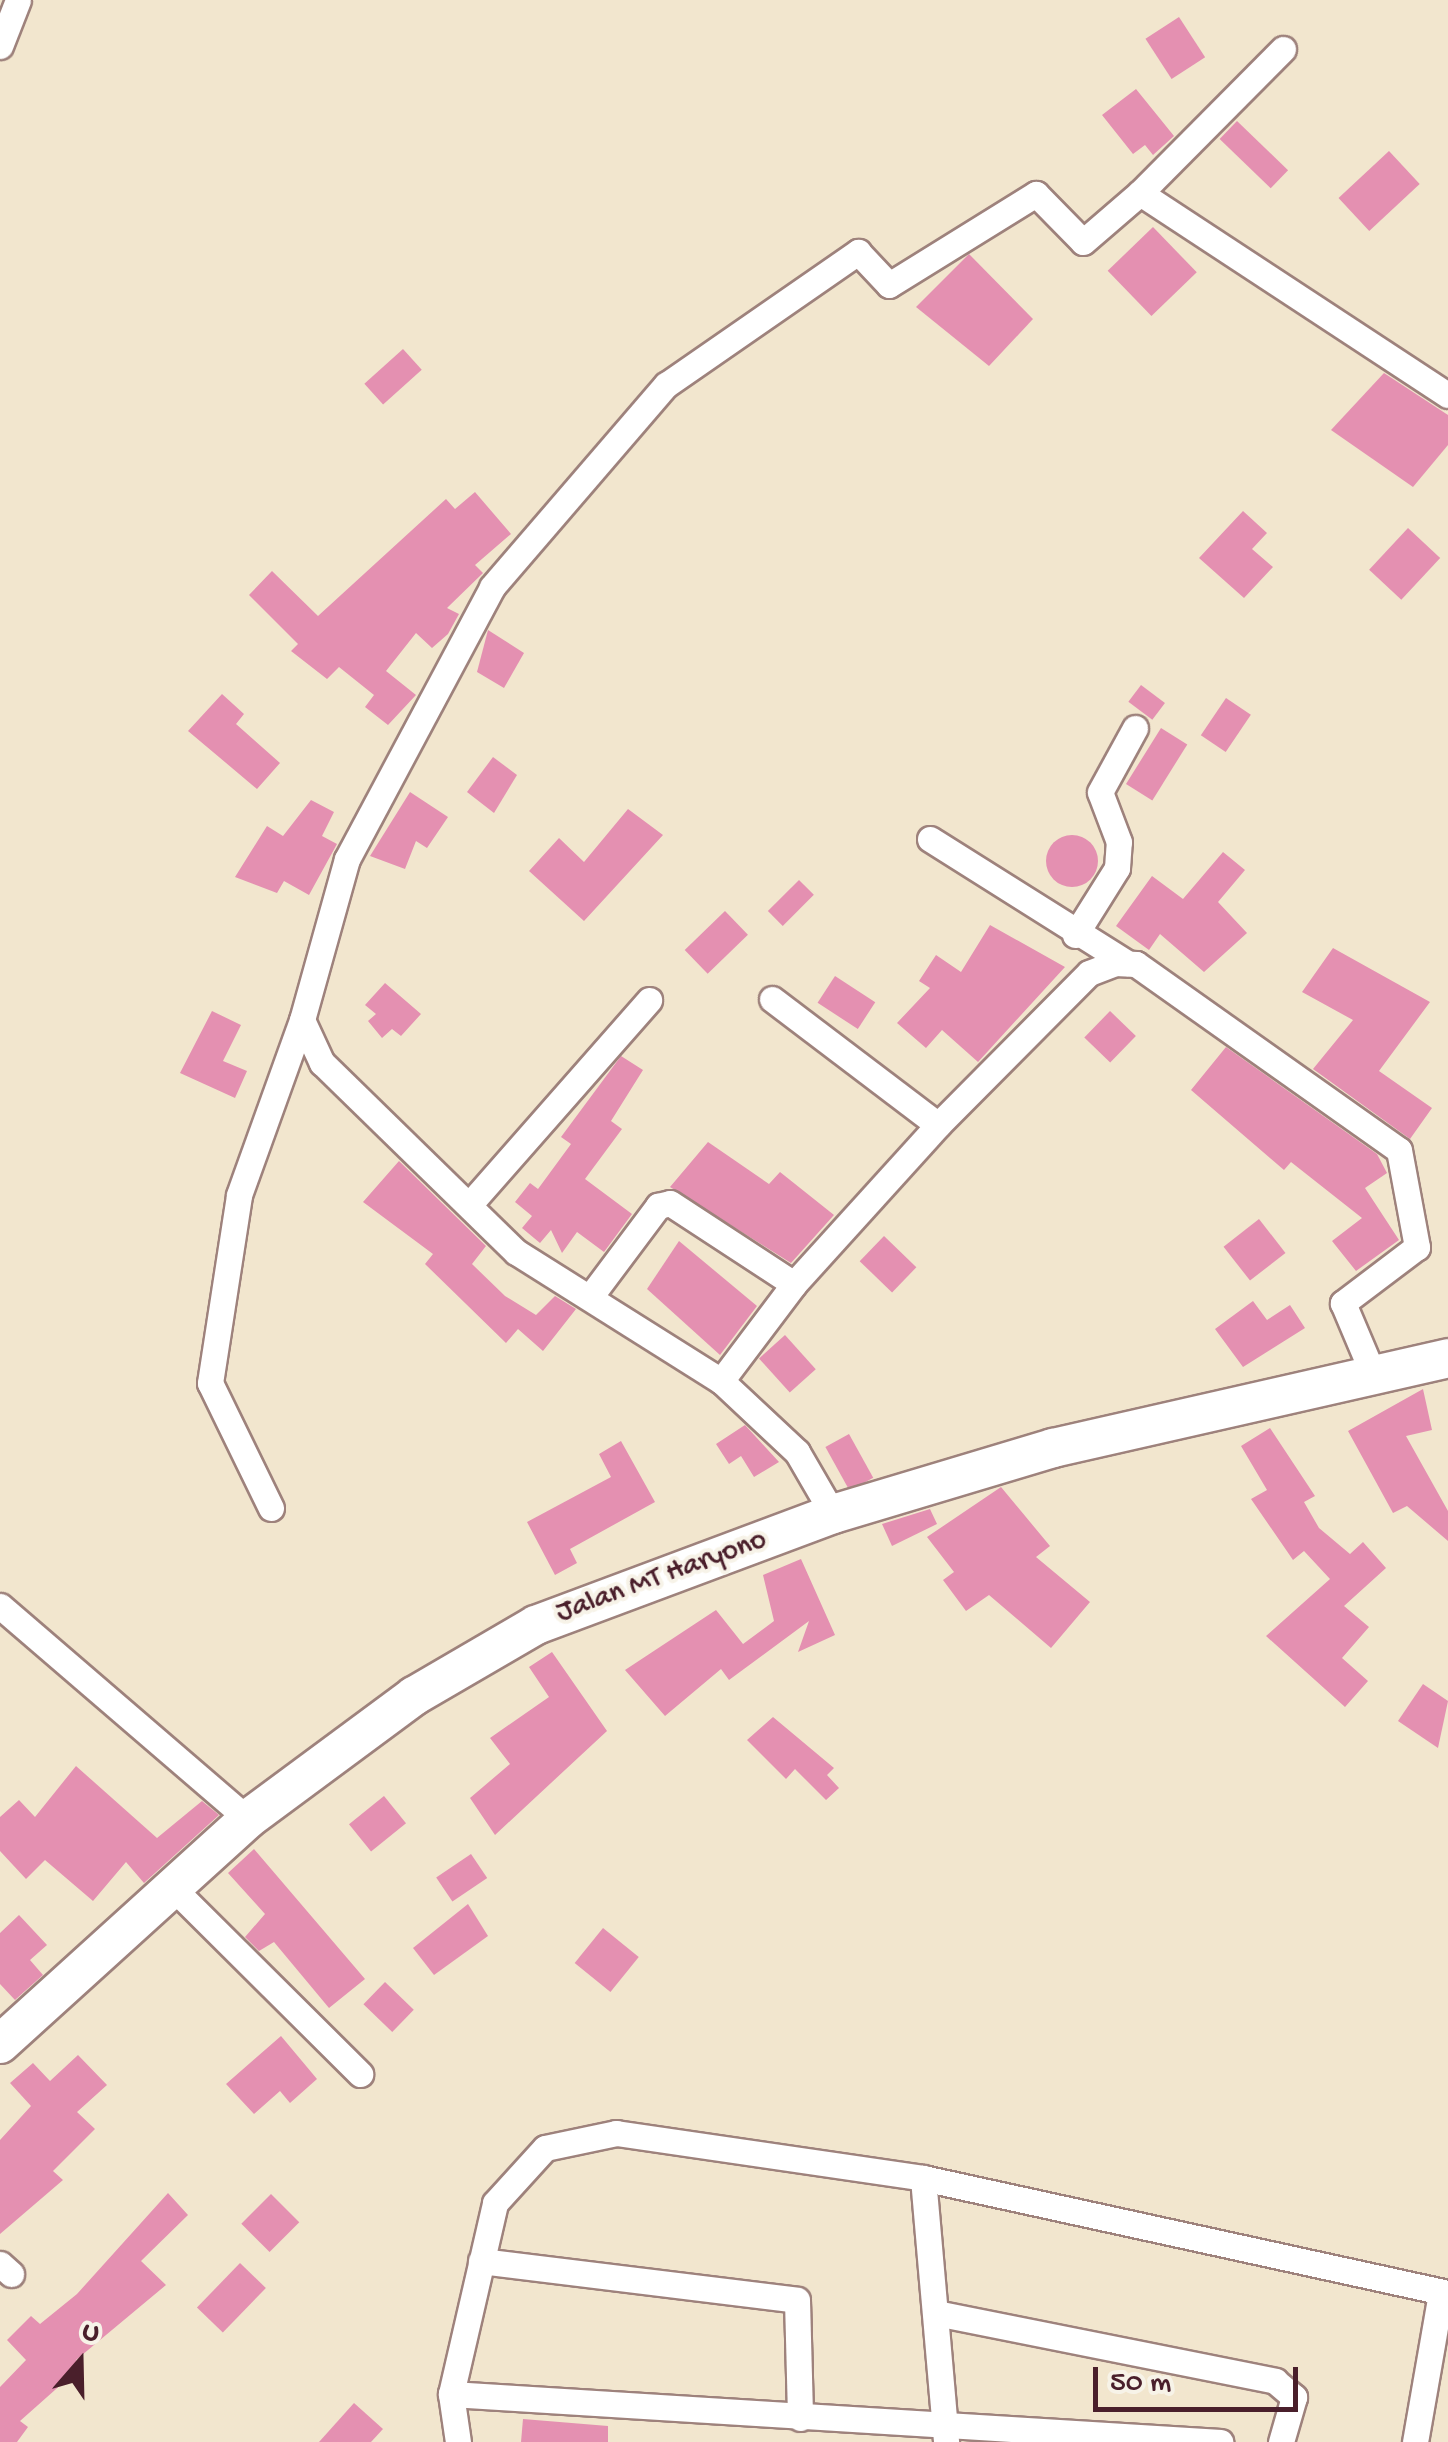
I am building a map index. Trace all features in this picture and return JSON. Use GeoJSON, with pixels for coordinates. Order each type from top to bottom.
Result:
{"type":"FeatureCollection","features":[{"type":"Feature","properties":{"kind":"main road","name":"Jalan MT Haryono"},"geometry":{"type":"LineString","coordinates":[[0,2044],[248,1819],[494,1646],[833,1514],[1053,1448],[1448,1358]]}},
{"type":"Feature","properties":{"kind":"street"},"geometry":{"type":"LineString","coordinates":[[0,46],[18,0]]}},
{"type":"Feature","properties":{"kind":"street"},"geometry":{"type":"LineString","coordinates":[[271,1508],[210,1383],[239,1195],[302,1020],[347,858],[492,587],[666,385],[858,252],[890,285],[1036,194],[1083,242],[1140,193],[1283,49]]}},
{"type":"Feature","properties":{"kind":"street"},"geometry":{"type":"LineString","coordinates":[[1140,193],[1448,394]]}},
{"type":"Feature","properties":{"kind":"street"},"geometry":{"type":"LineString","coordinates":[[1075,935],[1118,868],[1119,842],[1100,792],[1135,728]]}},
{"type":"Feature","properties":{"kind":"street"},"geometry":{"type":"LineString","coordinates":[[930,839],[1075,935],[1127,963],[1404,1156],[1417,1247],[1343,1303],[1373,1374]]}},
{"type":"Feature","properties":{"kind":"street"},"geometry":{"type":"LineString","coordinates":[[720,1381],[794,1284],[938,1125],[1089,973],[1127,963]]}},
{"type":"Feature","properties":{"kind":"street"},"geometry":{"type":"LineString","coordinates":[[772,999],[938,1125]]}},
{"type":"Feature","properties":{"kind":"street"},"geometry":{"type":"LineString","coordinates":[[469,1205],[650,1000]]}},
{"type":"Feature","properties":{"kind":"street"},"geometry":{"type":"LineString","coordinates":[[302,1020],[322,1063],[516,1252],[720,1381],[797,1452],[833,1514]]}},
{"type":"Feature","properties":{"kind":"street"},"geometry":{"type":"LineString","coordinates":[[590,1297],[658,1206],[670,1204],[794,1284]]}},
{"type":"Feature","properties":{"kind":"street"},"geometry":{"type":"LineString","coordinates":[[0,1606],[248,1819]]}},
{"type":"Feature","properties":{"kind":"street"},"geometry":{"type":"LineString","coordinates":[[173,1888],[360,2074]]}},
{"type":"Feature","properties":{"kind":"street"},"geometry":{"type":"LineString","coordinates":[[458,2442],[451,2394],[481,2261],[508,2180],[545,2148],[580,2138],[674,2135],[922,2178],[1444,2293],[1415,2442]]}},
{"type":"Feature","properties":{"kind":"street"},"geometry":{"type":"LineString","coordinates":[[922,2178],[947,2436]]}},
{"type":"Feature","properties":{"kind":"street"},"geometry":{"type":"LineString","coordinates":[[481,2261],[797,2300],[800,2418]]}},
{"type":"Feature","properties":{"kind":"street"},"geometry":{"type":"LineString","coordinates":[[936,2313],[1275,2381],[1294,2397],[1281,2442]]}},
{"type":"Feature","properties":{"kind":"street"},"geometry":{"type":"LineString","coordinates":[[451,2394],[800,2418],[947,2436],[1221,2442]]}},
{"type":"Feature","properties":{"kind":"building"},"geometry":{"type":"Polygon","coordinates":[[[1179,17],[1205,57],[1172,79],[1145,39],[1179,17]]]}},
{"type":"Feature","properties":{"kind":"building"},"geometry":{"type":"Polygon","coordinates":[[[1136,89],[1174,136],[1153,155],[1145,145],[1133,154],[1102,115],[1136,89]]]}},
{"type":"Feature","properties":{"kind":"building"},"geometry":{"type":"Polygon","coordinates":[[[1237,121],[1288,170],[1271,188],[1220,139],[1237,121]]]}},
{"type":"Feature","properties":{"kind":"building"},"geometry":{"type":"Polygon","coordinates":[[[1389,151],[1420,184],[1369,231],[1339,198],[1389,151]]]}},
{"type":"Feature","properties":{"kind":"building"},"geometry":{"type":"Polygon","coordinates":[[[1153,227],[1197,272],[1151,316],[1108,271],[1153,227]]]}},
{"type":"Feature","properties":{"kind":"building"},"geometry":{"type":"Polygon","coordinates":[[[969,254],[1033,319],[989,366],[916,307],[969,254]]]}},
{"type":"Feature","properties":{"kind":"building"},"geometry":{"type":"Polygon","coordinates":[[[403,349],[422,370],[383,405],[364,384],[403,349]]]}},
{"type":"Feature","properties":{"kind":"building"},"geometry":{"type":"Polygon","coordinates":[[[1384,373],[1448,415],[1448,445],[1413,487],[1331,430],[1384,373]]]}},
{"type":"Feature","properties":{"kind":"building"},"geometry":{"type":"Polygon","coordinates":[[[475,492],[511,534],[475,565],[483,573],[447,608],[459,614],[448,634],[432,648],[416,633],[386,671],[416,695],[388,725],[365,707],[374,695],[339,667],[327,679],[291,651],[298,644],[249,595],[272,571],[318,616],[446,499],[455,509],[475,492]]]}},
{"type":"Feature","properties":{"kind":"building"},"geometry":{"type":"Polygon","coordinates":[[[1243,511],[1267,533],[1252,549],[1273,567],[1244,598],[1199,558],[1243,511]]]}},
{"type":"Feature","properties":{"kind":"building"},"geometry":{"type":"Polygon","coordinates":[[[1408,528],[1440,558],[1401,600],[1369,570],[1408,528]]]}},
{"type":"Feature","properties":{"kind":"building"},"geometry":{"type":"Polygon","coordinates":[[[488,630],[524,653],[504,688],[477,672],[488,630]]]}},
{"type":"Feature","properties":{"kind":"building"},"geometry":{"type":"Polygon","coordinates":[[[1141,685],[1165,703],[1152,720],[1128,702],[1141,685]]]}},
{"type":"Feature","properties":{"kind":"building"},"geometry":{"type":"Polygon","coordinates":[[[222,694],[244,714],[236,724],[280,763],[257,789],[188,731],[222,694]]]}},
{"type":"Feature","properties":{"kind":"building"},"geometry":{"type":"Polygon","coordinates":[[[1226,698],[1251,715],[1226,752],[1201,735],[1226,698]]]}},
{"type":"Feature","properties":{"kind":"building"},"geometry":{"type":"Polygon","coordinates":[[[1161,728],[1187,744],[1152,800],[1126,784],[1161,728]]]}},
{"type":"Feature","properties":{"kind":"building"},"geometry":{"type":"Polygon","coordinates":[[[493,757],[517,775],[494,813],[467,792],[493,757]]]}},
{"type":"Feature","properties":{"kind":"building"},"geometry":{"type":"Polygon","coordinates":[[[410,792],[448,817],[427,848],[416,841],[405,869],[370,856],[410,792]]]}},
{"type":"Feature","properties":{"kind":"building"},"geometry":{"type":"Polygon","coordinates":[[[311,800],[334,812],[322,836],[337,844],[309,895],[284,881],[277,893],[235,877],[267,826],[283,836],[311,800]]]}},
{"type":"Feature","properties":{"kind":"building"},"geometry":{"type":"Polygon","coordinates":[[[628,809],[663,835],[584,921],[529,871],[559,838],[584,862],[628,809]]]}},
{"type":"Feature","properties":{"kind":"building"},"geometry":{"type":"Polygon","coordinates":[[[1072,835],[1090,843],[1098,861],[1090,879],[1072,887],[1054,879],[1046,861],[1054,843],[1072,835]]]}},
{"type":"Feature","properties":{"kind":"building"},"geometry":{"type":"Polygon","coordinates":[[[1223,852],[1245,870],[1218,902],[1247,933],[1204,972],[1160,934],[1149,950],[1116,926],[1152,876],[1183,899],[1223,852]]]}},
{"type":"Feature","properties":{"kind":"building"},"geometry":{"type":"Polygon","coordinates":[[[799,880],[814,895],[783,926],[768,911],[799,880]]]}},
{"type":"Feature","properties":{"kind":"building"},"geometry":{"type":"Polygon","coordinates":[[[725,911],[748,935],[708,974],[685,950],[725,911]]]}},
{"type":"Feature","properties":{"kind":"building"},"geometry":{"type":"Polygon","coordinates":[[[990,925],[1065,967],[978,1062],[942,1030],[926,1048],[897,1023],[930,988],[919,981],[936,955],[961,972],[990,925]]]}},
{"type":"Feature","properties":{"kind":"building"},"geometry":{"type":"Polygon","coordinates":[[[1333,948],[1430,1002],[1379,1071],[1432,1108],[1410,1139],[1313,1069],[1353,1020],[1302,992],[1333,948]]]}},
{"type":"Feature","properties":{"kind":"building"},"geometry":{"type":"Polygon","coordinates":[[[835,976],[875,1002],[858,1029],[818,1003],[835,976]]]}},
{"type":"Feature","properties":{"kind":"building"},"geometry":{"type":"Polygon","coordinates":[[[385,983],[421,1014],[401,1036],[392,1029],[382,1038],[368,1021],[376,1014],[365,1005],[385,983]]]}},
{"type":"Feature","properties":{"kind":"building"},"geometry":{"type":"Polygon","coordinates":[[[212,1011],[241,1025],[223,1061],[247,1071],[235,1098],[180,1073],[212,1011]]]}},
{"type":"Feature","properties":{"kind":"building"},"geometry":{"type":"Polygon","coordinates":[[[1110,1011],[1136,1036],[1110,1063],[1084,1038],[1110,1011]]]}},
{"type":"Feature","properties":{"kind":"building"},"geometry":{"type":"Polygon","coordinates":[[[1226,1047],[1377,1154],[1387,1173],[1365,1188],[1399,1240],[1356,1271],[1332,1241],[1362,1218],[1291,1162],[1284,1170],[1191,1090],[1226,1047]]]}},
{"type":"Feature","properties":{"kind":"building"},"geometry":{"type":"Polygon","coordinates":[[[621,1056],[643,1070],[611,1121],[622,1129],[585,1179],[632,1214],[604,1252],[577,1232],[562,1253],[551,1230],[540,1243],[522,1228],[532,1216],[515,1202],[530,1183],[538,1189],[571,1144],[561,1137],[621,1056]]]}},
{"type":"Feature","properties":{"kind":"building"},"geometry":{"type":"Polygon","coordinates":[[[708,1142],[769,1184],[780,1172],[834,1215],[791,1263],[670,1187],[708,1142]]]}},
{"type":"Feature","properties":{"kind":"building"},"geometry":{"type":"Polygon","coordinates":[[[399,1161],[486,1246],[472,1264],[505,1296],[536,1315],[555,1296],[576,1309],[543,1351],[518,1329],[506,1343],[425,1264],[433,1254],[363,1202],[399,1161]]]}},
{"type":"Feature","properties":{"kind":"building"},"geometry":{"type":"Polygon","coordinates":[[[1259,1219],[1285,1253],[1250,1281],[1224,1247],[1259,1219]]]}},
{"type":"Feature","properties":{"kind":"building"},"geometry":{"type":"Polygon","coordinates":[[[884,1236],[916,1267],[892,1292],[860,1261],[884,1236]]]}},
{"type":"Feature","properties":{"kind":"building"},"geometry":{"type":"Polygon","coordinates":[[[679,1241],[757,1306],[720,1355],[647,1289],[679,1241]]]}},
{"type":"Feature","properties":{"kind":"building"},"geometry":{"type":"Polygon","coordinates":[[[1253,1301],[1267,1320],[1290,1305],[1305,1328],[1243,1367],[1215,1329],[1253,1301]]]}},
{"type":"Feature","properties":{"kind":"building"},"geometry":{"type":"Polygon","coordinates":[[[785,1335],[816,1369],[790,1393],[759,1358],[785,1335]]]}},
{"type":"Feature","properties":{"kind":"building"},"geometry":{"type":"Polygon","coordinates":[[[1423,1389],[1432,1430],[1406,1436],[1448,1511],[1448,1541],[1407,1506],[1393,1513],[1348,1431],[1423,1389]]]}},
{"type":"Feature","properties":{"kind":"building"},"geometry":{"type":"Polygon","coordinates":[[[745,1425],[779,1462],[754,1477],[741,1456],[729,1464],[716,1444],[745,1425]]]}},
{"type":"Feature","properties":{"kind":"building"},"geometry":{"type":"Polygon","coordinates":[[[1270,1428],[1315,1496],[1304,1502],[1319,1528],[1350,1554],[1363,1542],[1386,1568],[1344,1606],[1369,1627],[1342,1658],[1368,1681],[1345,1707],[1266,1636],[1330,1579],[1304,1551],[1293,1560],[1251,1499],[1267,1490],[1241,1446],[1270,1428]]]}},
{"type":"Feature","properties":{"kind":"building"},"geometry":{"type":"Polygon","coordinates":[[[849,1434],[873,1478],[850,1491],[825,1447],[849,1434]]]}},
{"type":"Feature","properties":{"kind":"building"},"geometry":{"type":"Polygon","coordinates":[[[621,1441],[655,1502],[570,1549],[577,1563],[555,1575],[527,1522],[611,1477],[599,1454],[621,1441]]]}},
{"type":"Feature","properties":{"kind":"building"},"geometry":{"type":"Polygon","coordinates":[[[1001,1487],[1050,1546],[1036,1557],[1090,1602],[1051,1648],[989,1595],[966,1611],[943,1580],[954,1572],[927,1537],[1001,1487]]]}},
{"type":"Feature","properties":{"kind":"building"},"geometry":{"type":"Polygon","coordinates":[[[930,1509],[937,1524],[892,1546],[882,1524],[930,1509]]]}},
{"type":"Feature","properties":{"kind":"building"},"geometry":{"type":"Polygon","coordinates":[[[801,1559],[835,1635],[798,1652],[809,1621],[729,1680],[721,1669],[665,1716],[625,1670],[716,1610],[743,1644],[774,1621],[763,1575],[801,1559]]]}},
{"type":"Feature","properties":{"kind":"building"},"geometry":{"type":"Polygon","coordinates":[[[552,1652],[607,1731],[495,1835],[470,1798],[510,1764],[490,1738],[549,1697],[529,1667],[552,1652]]]}},
{"type":"Feature","properties":{"kind":"building"},"geometry":{"type":"Polygon","coordinates":[[[1423,1684],[1448,1701],[1438,1748],[1398,1721],[1423,1684]]]}},
{"type":"Feature","properties":{"kind":"building"},"geometry":{"type":"Polygon","coordinates":[[[773,1717],[834,1768],[827,1775],[839,1788],[826,1800],[795,1769],[786,1779],[747,1740],[773,1717]]]}},
{"type":"Feature","properties":{"kind":"building"},"geometry":{"type":"Polygon","coordinates":[[[76,1766],[157,1838],[202,1801],[219,1815],[144,1883],[126,1862],[93,1901],[45,1860],[26,1879],[0,1851],[0,1817],[19,1800],[35,1817],[76,1766]]]}},
{"type":"Feature","properties":{"kind":"building"},"geometry":{"type":"Polygon","coordinates":[[[384,1796],[406,1823],[371,1852],[349,1824],[384,1796]]]}},
{"type":"Feature","properties":{"kind":"building"},"geometry":{"type":"Polygon","coordinates":[[[254,1849],[365,1979],[329,2008],[274,1942],[259,1951],[245,1937],[265,1914],[228,1873],[254,1849]]]}},
{"type":"Feature","properties":{"kind":"building"},"geometry":{"type":"Polygon","coordinates":[[[471,1854],[487,1878],[452,1902],[436,1877],[471,1854]]]}},
{"type":"Feature","properties":{"kind":"building"},"geometry":{"type":"Polygon","coordinates":[[[468,1904],[488,1936],[434,1975],[413,1948],[468,1904]]]}},
{"type":"Feature","properties":{"kind":"building"},"geometry":{"type":"Polygon","coordinates":[[[19,1915],[47,1945],[30,1960],[43,1975],[15,2000],[0,1984],[0,1933],[19,1915]]]}},
{"type":"Feature","properties":{"kind":"building"},"geometry":{"type":"Polygon","coordinates":[[[603,1928],[639,1957],[610,1992],[575,1963],[603,1928]]]}},
{"type":"Feature","properties":{"kind":"building"},"geometry":{"type":"Polygon","coordinates":[[[385,1982],[414,2010],[392,2032],[363,2004],[385,1982]]]}},
{"type":"Feature","properties":{"kind":"building"},"geometry":{"type":"Polygon","coordinates":[[[281,2036],[317,2079],[290,2103],[280,2091],[254,2114],[226,2084],[281,2036]]]}},
{"type":"Feature","properties":{"kind":"building"},"geometry":{"type":"Polygon","coordinates":[[[78,2055],[107,2085],[77,2112],[95,2129],[53,2171],[63,2180],[0,2234],[0,2140],[31,2106],[10,2083],[33,2063],[50,2081],[78,2055]]]}},
{"type":"Feature","properties":{"kind":"building"},"geometry":{"type":"Polygon","coordinates":[[[168,2193],[188,2215],[141,2261],[166,2285],[76,2360],[82,2366],[20,2421],[28,2427],[17,2442],[0,2442],[0,2387],[26,2360],[7,2340],[31,2316],[40,2324],[77,2294],[168,2193]]]}},
{"type":"Feature","properties":{"kind":"building"},"geometry":{"type":"Polygon","coordinates":[[[271,2194],[299,2222],[270,2252],[241,2224],[271,2194]]]}},
{"type":"Feature","properties":{"kind":"building"},"geometry":{"type":"Polygon","coordinates":[[[240,2263],[266,2288],[223,2333],[197,2308],[240,2263]]]}},
{"type":"Feature","properties":{"kind":"building"},"geometry":{"type":"Polygon","coordinates":[[[354,2403],[383,2429],[371,2442],[319,2442],[354,2403]]]}},
{"type":"Feature","properties":{"kind":"building"},"geometry":{"type":"Polygon","coordinates":[[[523,2419],[608,2426],[608,2442],[521,2442],[523,2419]]]}}]}
